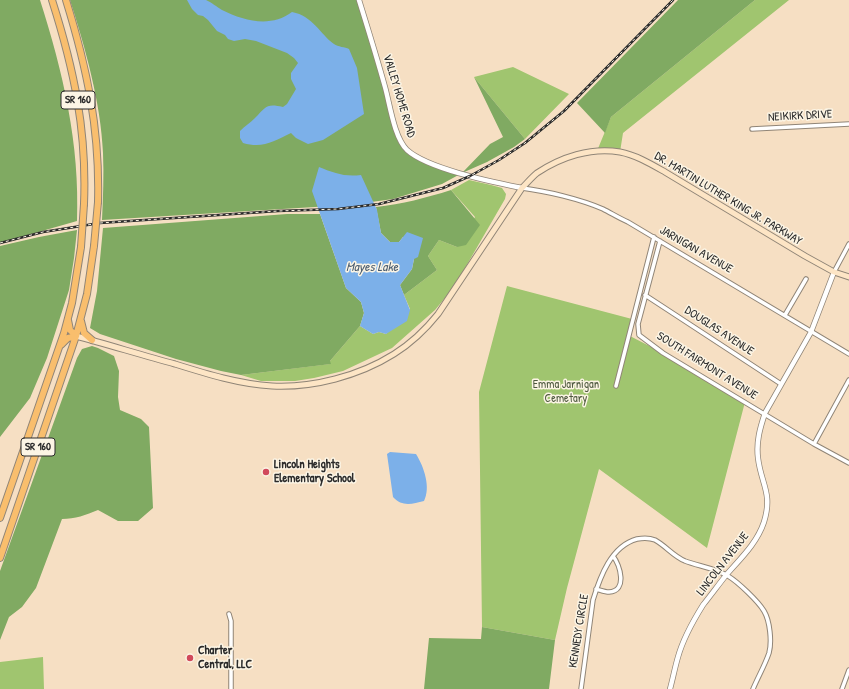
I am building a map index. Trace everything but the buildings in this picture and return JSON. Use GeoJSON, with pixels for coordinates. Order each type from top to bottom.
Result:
{"type":"FeatureCollection","features":[{"type":"Feature","properties":{"kind":"highway","name":"SR 160"},"geometry":{"type":"LineString","coordinates":[[0,518],[68,318],[81,247],[85,172],[80,116],[67,48],[52,0]]}},
{"type":"Feature","properties":{"kind":"highway","name":"SR 160"},"geometry":{"type":"LineString","coordinates":[[0,558],[76,336],[87,294],[94,246],[98,202],[98,174],[94,117],[80,49],[66,0]]}},
{"type":"Feature","properties":{"kind":"highway"},"geometry":{"type":"LineString","coordinates":[[68,318],[70,330],[76,336]]}},
{"type":"Feature","properties":{"kind":"highway"},"geometry":{"type":"LineString","coordinates":[[81,318],[84,333],[92,340]]}},
{"type":"Feature","properties":{"kind":"highway"},"geometry":{"type":"LineString","coordinates":[[59,347],[68,338],[76,336]]}},
{"type":"Feature","properties":{"kind":"main road","name":"DR. MARTIN LUTHER KING JR. PARKWAY"},"geometry":{"type":"LineString","coordinates":[[76,336],[228,379],[272,386],[311,384],[348,375],[374,365],[394,354],[426,328],[442,308],[522,188],[536,174],[567,157],[597,151],[620,152],[643,160],[805,256],[834,272],[849,277]]}},
{"type":"Feature","properties":{"kind":"street","name":"VALLEY HOME ROAD"},"geometry":{"type":"LineString","coordinates":[[359,0],[395,124],[405,147],[416,156],[436,165],[485,180],[522,188]]}},
{"type":"Feature","properties":{"kind":"street","name":"NEIKIRK DRIVE"},"geometry":{"type":"LineString","coordinates":[[752,129],[849,124]]}},
{"type":"Feature","properties":{"kind":"street","name":"JARNIGAN AVENUE"},"geometry":{"type":"LineString","coordinates":[[522,188],[554,195],[602,209],[628,222],[849,354]]}},
{"type":"Feature","properties":{"kind":"street"},"geometry":{"type":"LineString","coordinates":[[616,386],[654,237]]}},
{"type":"Feature","properties":{"kind":"street","name":"SOUTH FAIRMONT AVENUE"},"geometry":{"type":"LineString","coordinates":[[660,241],[638,324],[639,335],[663,353],[765,413],[814,444],[849,462]]}},
{"type":"Feature","properties":{"kind":"street"},"geometry":{"type":"LineString","coordinates":[[834,272],[849,244]]}},
{"type":"Feature","properties":{"kind":"street","name":"LINCOLN AVENUE"},"geometry":{"type":"LineString","coordinates":[[670,689],[678,656],[692,623],[726,575],[749,549],[764,524],[768,507],[767,494],[758,458],[760,428],[765,413],[811,332],[834,272]]}},
{"type":"Feature","properties":{"kind":"street"},"geometry":{"type":"LineString","coordinates":[[785,315],[806,280]]}},
{"type":"Feature","properties":{"kind":"street","name":"DOUGLAS AVENUE"},"geometry":{"type":"LineString","coordinates":[[645,295],[781,384]]}},
{"type":"Feature","properties":{"kind":"street"},"geometry":{"type":"LineString","coordinates":[[814,444],[849,380]]}},
{"type":"Feature","properties":{"kind":"street","name":"KENNEDY CIRCLE"},"geometry":{"type":"LineString","coordinates":[[581,689],[593,600],[596,589],[613,556],[621,547],[642,538],[654,540],[672,555],[684,561],[726,575],[742,586],[764,612],[771,636],[769,652],[753,689]]}},
{"type":"Feature","properties":{"kind":"street"},"geometry":{"type":"LineString","coordinates":[[596,589],[608,592],[615,591],[618,588],[621,581],[621,573],[618,563],[613,556]]}},
{"type":"Feature","properties":{"kind":"street"},"geometry":{"type":"LineString","coordinates":[[229,614],[231,621],[231,689]]}},
{"type":"Feature","properties":{"kind":"street"},"geometry":{"type":"LineString","coordinates":[[842,689],[849,670]]}},
{"type":"Feature","properties":{"kind":"green space"},"geometry":{"type":"Polygon","coordinates":[[[0,0],[40,0],[63,81],[73,136],[76,164],[77,221],[0,243],[0,0]]]}},
{"type":"Feature","properties":{"kind":"green space"},"geometry":{"type":"Polygon","coordinates":[[[70,0],[359,0],[402,143],[416,156],[462,173],[442,184],[393,199],[357,204],[102,220],[102,134],[96,95],[87,56],[70,0]]]}},
{"type":"Feature","properties":{"kind":"green space"},"geometry":{"type":"Polygon","coordinates":[[[678,0],[755,0],[611,117],[605,133],[577,103],[678,0]]]}},
{"type":"Feature","properties":{"kind":"green space"},"geometry":{"type":"Polygon","coordinates":[[[755,0],[789,0],[623,133],[620,152],[597,151],[611,117],[755,0]]]}},
{"type":"Feature","properties":{"kind":"green space"},"geometry":{"type":"Polygon","coordinates":[[[513,67],[569,94],[525,139],[474,77],[513,67]]]}},
{"type":"Feature","properties":{"kind":"green space"},"geometry":{"type":"Polygon","coordinates":[[[474,77],[525,139],[487,162],[462,173],[490,144],[503,137],[474,77]]]}},
{"type":"Feature","properties":{"kind":"green space"},"geometry":{"type":"Polygon","coordinates":[[[469,180],[502,188],[506,194],[505,199],[454,287],[435,310],[392,348],[343,371],[314,378],[295,381],[261,381],[241,375],[330,364],[330,361],[360,326],[373,334],[379,332],[386,334],[410,309],[404,295],[437,270],[428,256],[439,240],[457,247],[475,217],[451,190],[469,180]]]}},
{"type":"Feature","properties":{"kind":"green space"},"geometry":{"type":"Polygon","coordinates":[[[451,190],[480,225],[466,245],[457,247],[439,240],[428,256],[437,270],[404,295],[400,285],[412,269],[414,259],[403,237],[399,242],[390,242],[381,233],[376,207],[432,196],[451,190]]]}},
{"type":"Feature","properties":{"kind":"green space"},"geometry":{"type":"Polygon","coordinates":[[[287,214],[320,214],[346,288],[361,302],[364,313],[360,326],[330,361],[331,364],[241,375],[176,359],[100,334],[90,328],[97,291],[103,228],[287,214]]]}},
{"type":"Feature","properties":{"kind":"green space"},"geometry":{"type":"Polygon","coordinates":[[[77,230],[69,290],[47,358],[30,398],[0,437],[0,246],[77,230]]]}},
{"type":"Feature","properties":{"kind":"green space","name":"Emma Jarnigan Cemetary"},"geometry":{"type":"Polygon","coordinates":[[[507,286],[632,319],[628,335],[663,353],[745,402],[707,548],[599,469],[567,588],[555,640],[482,627],[479,392],[507,286]]]}},
{"type":"Feature","properties":{"kind":"green space"},"geometry":{"type":"Polygon","coordinates":[[[92,346],[114,356],[119,371],[118,397],[120,410],[141,419],[149,427],[153,508],[138,521],[118,521],[98,510],[80,516],[62,519],[36,588],[22,607],[9,617],[0,640],[0,571],[77,358],[82,349],[92,346]]]}},
{"type":"Feature","properties":{"kind":"green space"},"geometry":{"type":"Polygon","coordinates":[[[482,627],[555,640],[549,689],[424,689],[429,638],[481,639],[482,627]]]}},
{"type":"Feature","properties":{"kind":"green space"},"geometry":{"type":"Polygon","coordinates":[[[43,657],[44,689],[0,689],[0,662],[43,657]]]}},
{"type":"Feature","properties":{"kind":"water"},"geometry":{"type":"Polygon","coordinates":[[[187,0],[206,0],[230,14],[248,20],[275,20],[292,12],[305,17],[334,44],[349,49],[357,68],[364,114],[323,140],[308,144],[296,138],[291,133],[262,145],[250,145],[243,143],[240,138],[240,131],[264,109],[273,105],[283,107],[287,104],[296,89],[291,79],[291,73],[298,63],[287,53],[256,41],[245,39],[234,41],[228,39],[225,35],[217,31],[203,16],[198,15],[192,9],[187,0]]]}},
{"type":"Feature","properties":{"kind":"water","name":"Mayes Lake"},"geometry":{"type":"Polygon","coordinates":[[[319,167],[339,174],[361,175],[377,210],[381,233],[390,242],[399,242],[407,232],[423,238],[418,257],[414,259],[412,269],[400,285],[410,310],[407,321],[386,334],[379,332],[373,334],[360,326],[364,313],[361,302],[346,288],[312,191],[319,167]]]}},
{"type":"Feature","properties":{"kind":"water"},"geometry":{"type":"Polygon","coordinates":[[[390,452],[416,454],[426,477],[427,490],[424,501],[407,504],[396,500],[393,497],[387,454],[390,452]]]}},
{"type":"Feature","properties":{"kind":"railway"},"geometry":{"type":"LineString","coordinates":[[0,243],[43,232],[100,223],[278,211],[338,209],[379,204],[443,188],[470,176],[499,160],[525,143],[564,111],[673,0]]}},
{"type":"Feature","properties":{"kind":"place","name":"Lincoln Heights Elementary School"},"geometry":{"type":"Point","coordinates":[266,472]}},
{"type":"Feature","properties":{"kind":"place","name":"Charter Central, LLC"},"geometry":{"type":"Point","coordinates":[190,658]}}]}
